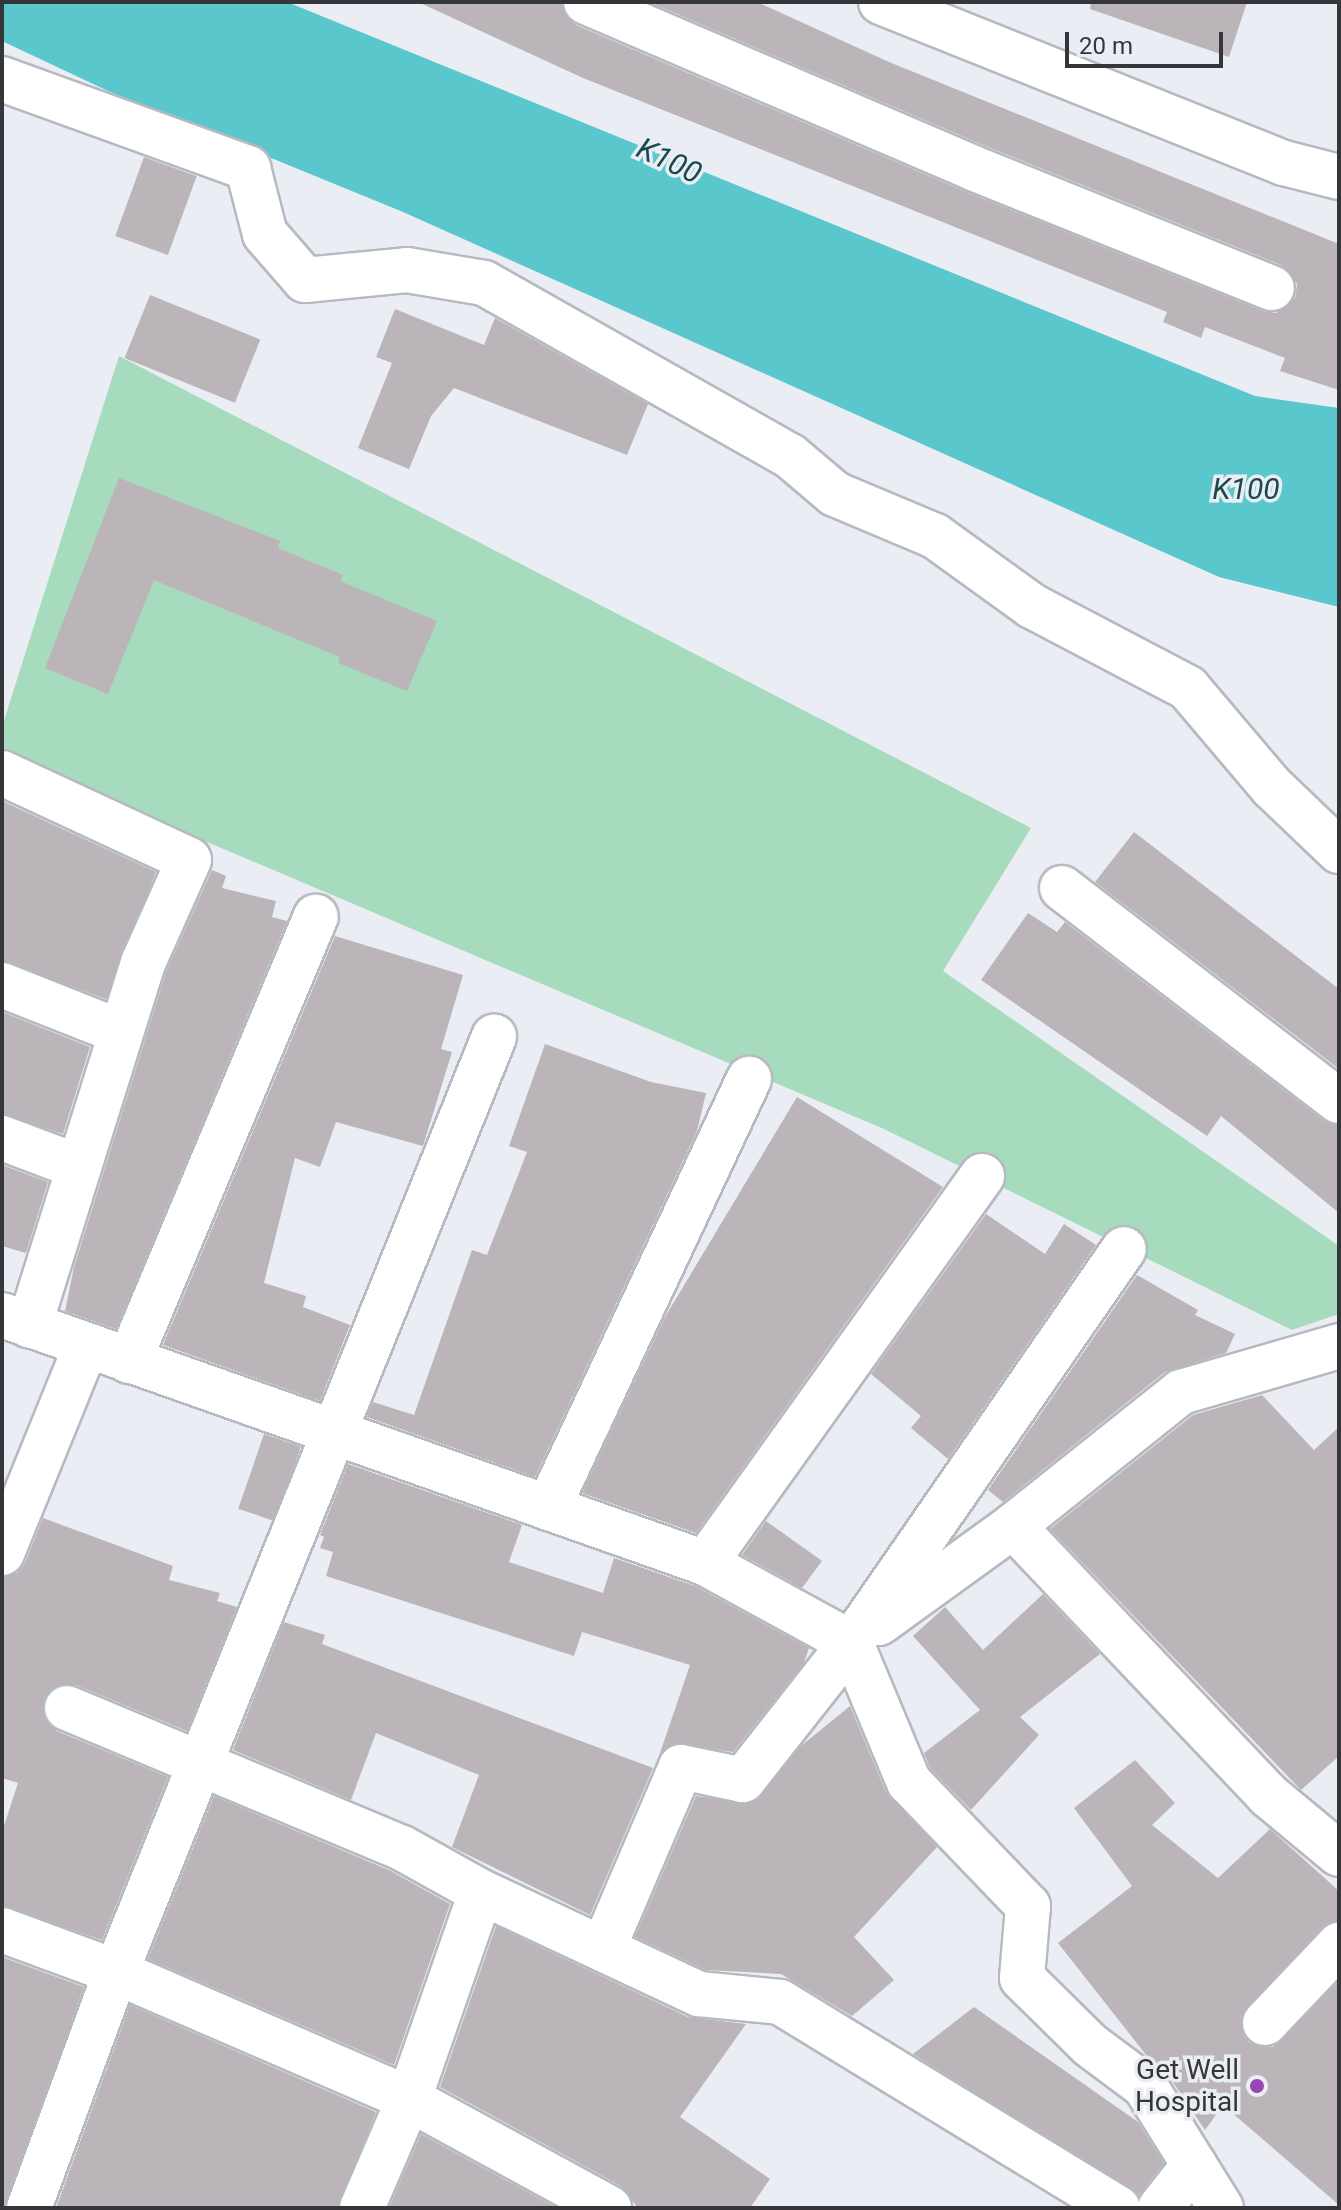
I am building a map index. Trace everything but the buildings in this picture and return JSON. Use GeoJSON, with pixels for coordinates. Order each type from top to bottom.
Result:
{"type":"FeatureCollection","features":[{"type":"Feature","properties":{"kind":"street"},"geometry":{"type":"LineString","coordinates":[[586,2],[973,168],[1272,288]]}},
{"type":"Feature","properties":{"kind":"street"},"geometry":{"type":"LineString","coordinates":[[897,5],[1284,163],[1339,177]]}},
{"type":"Feature","properties":{"kind":"street"},"geometry":{"type":"LineString","coordinates":[[2,79],[248,168],[265,234],[305,280],[407,270],[484,283],[790,456],[835,494],[935,536],[1032,606],[1188,688],[1272,787],[1339,851]]}},
{"type":"Feature","properties":{"kind":"street"},"geometry":{"type":"LineString","coordinates":[[2,773],[187,855],[187,868],[143,963],[79,1167],[16,1320],[705,1563],[851,1643],[909,1782],[1028,1906],[1022,1978],[1090,2045],[1145,2086],[1221,2208]]}},
{"type":"Feature","properties":{"kind":"street"},"geometry":{"type":"LineString","coordinates":[[1062,888],[1339,1101]]}},
{"type":"Feature","properties":{"kind":"street"},"geometry":{"type":"LineString","coordinates":[[129,1361],[316,917]]}},
{"type":"Feature","properties":{"kind":"street"},"geometry":{"type":"LineString","coordinates":[[2,985],[121,1032]]}},
{"type":"Feature","properties":{"kind":"street"},"geometry":{"type":"LineString","coordinates":[[29,2208],[116,1972],[494,1037]]}},
{"type":"Feature","properties":{"kind":"street"},"geometry":{"type":"LineString","coordinates":[[548,1508],[749,1079]]}},
{"type":"Feature","properties":{"kind":"street"},"geometry":{"type":"LineString","coordinates":[[2,1138],[79,1167]]}},
{"type":"Feature","properties":{"kind":"street"},"geometry":{"type":"LineString","coordinates":[[705,1563],[982,1176]]}},
{"type":"Feature","properties":{"kind":"street"},"geometry":{"type":"LineString","coordinates":[[603,1949],[681,1767],[743,1780],[851,1643],[1124,1249]]}},
{"type":"Feature","properties":{"kind":"street"},"geometry":{"type":"LineString","coordinates":[[2,1553],[86,1346]]}},
{"type":"Feature","properties":{"kind":"street"},"geometry":{"type":"LineString","coordinates":[[851,1643],[1013,1526],[1181,1392],[1339,1346]]}},
{"type":"Feature","properties":{"kind":"street"},"geometry":{"type":"LineString","coordinates":[[1013,1526],[1268,1795],[1339,1854]]}},
{"type":"Feature","properties":{"kind":"street"},"geometry":{"type":"LineString","coordinates":[[67,1708],[199,1766],[402,1848],[481,1892],[699,1994],[780,2002],[1118,2208]]}},
{"type":"Feature","properties":{"kind":"street"},"geometry":{"type":"LineString","coordinates":[[362,2208],[409,2099],[481,1892]]}},
{"type":"Feature","properties":{"kind":"street"},"geometry":{"type":"LineString","coordinates":[[2,1930],[116,1972],[409,2099],[609,2208]]}},
{"type":"Feature","properties":{"kind":"street"},"geometry":{"type":"LineString","coordinates":[[1265,2023],[1339,1945]]}},
{"type":"Feature","properties":{"kind":"street"},"geometry":{"type":"LineString","coordinates":[[1160,2208],[1194,2165]]}},
{"type":"Feature","properties":{"kind":"green space"},"geometry":{"type":"Polygon","coordinates":[[[119,356],[1031,828],[943,971],[1339,1246],[1339,1314],[1292,1330],[884,1129],[2,755],[2,727],[119,356]]]}},
{"type":"Feature","properties":{"kind":"water","name":"K100"},"geometry":{"type":"Polygon","coordinates":[[[2,2],[287,2],[1255,396],[1339,408],[1339,607],[1219,577],[403,212],[108,91],[2,41],[2,2]]]}},
{"type":"Feature","properties":{"kind":"place","name":"Get Well Hospital"},"geometry":{"type":"Point","coordinates":[1257,2086]}}]}
